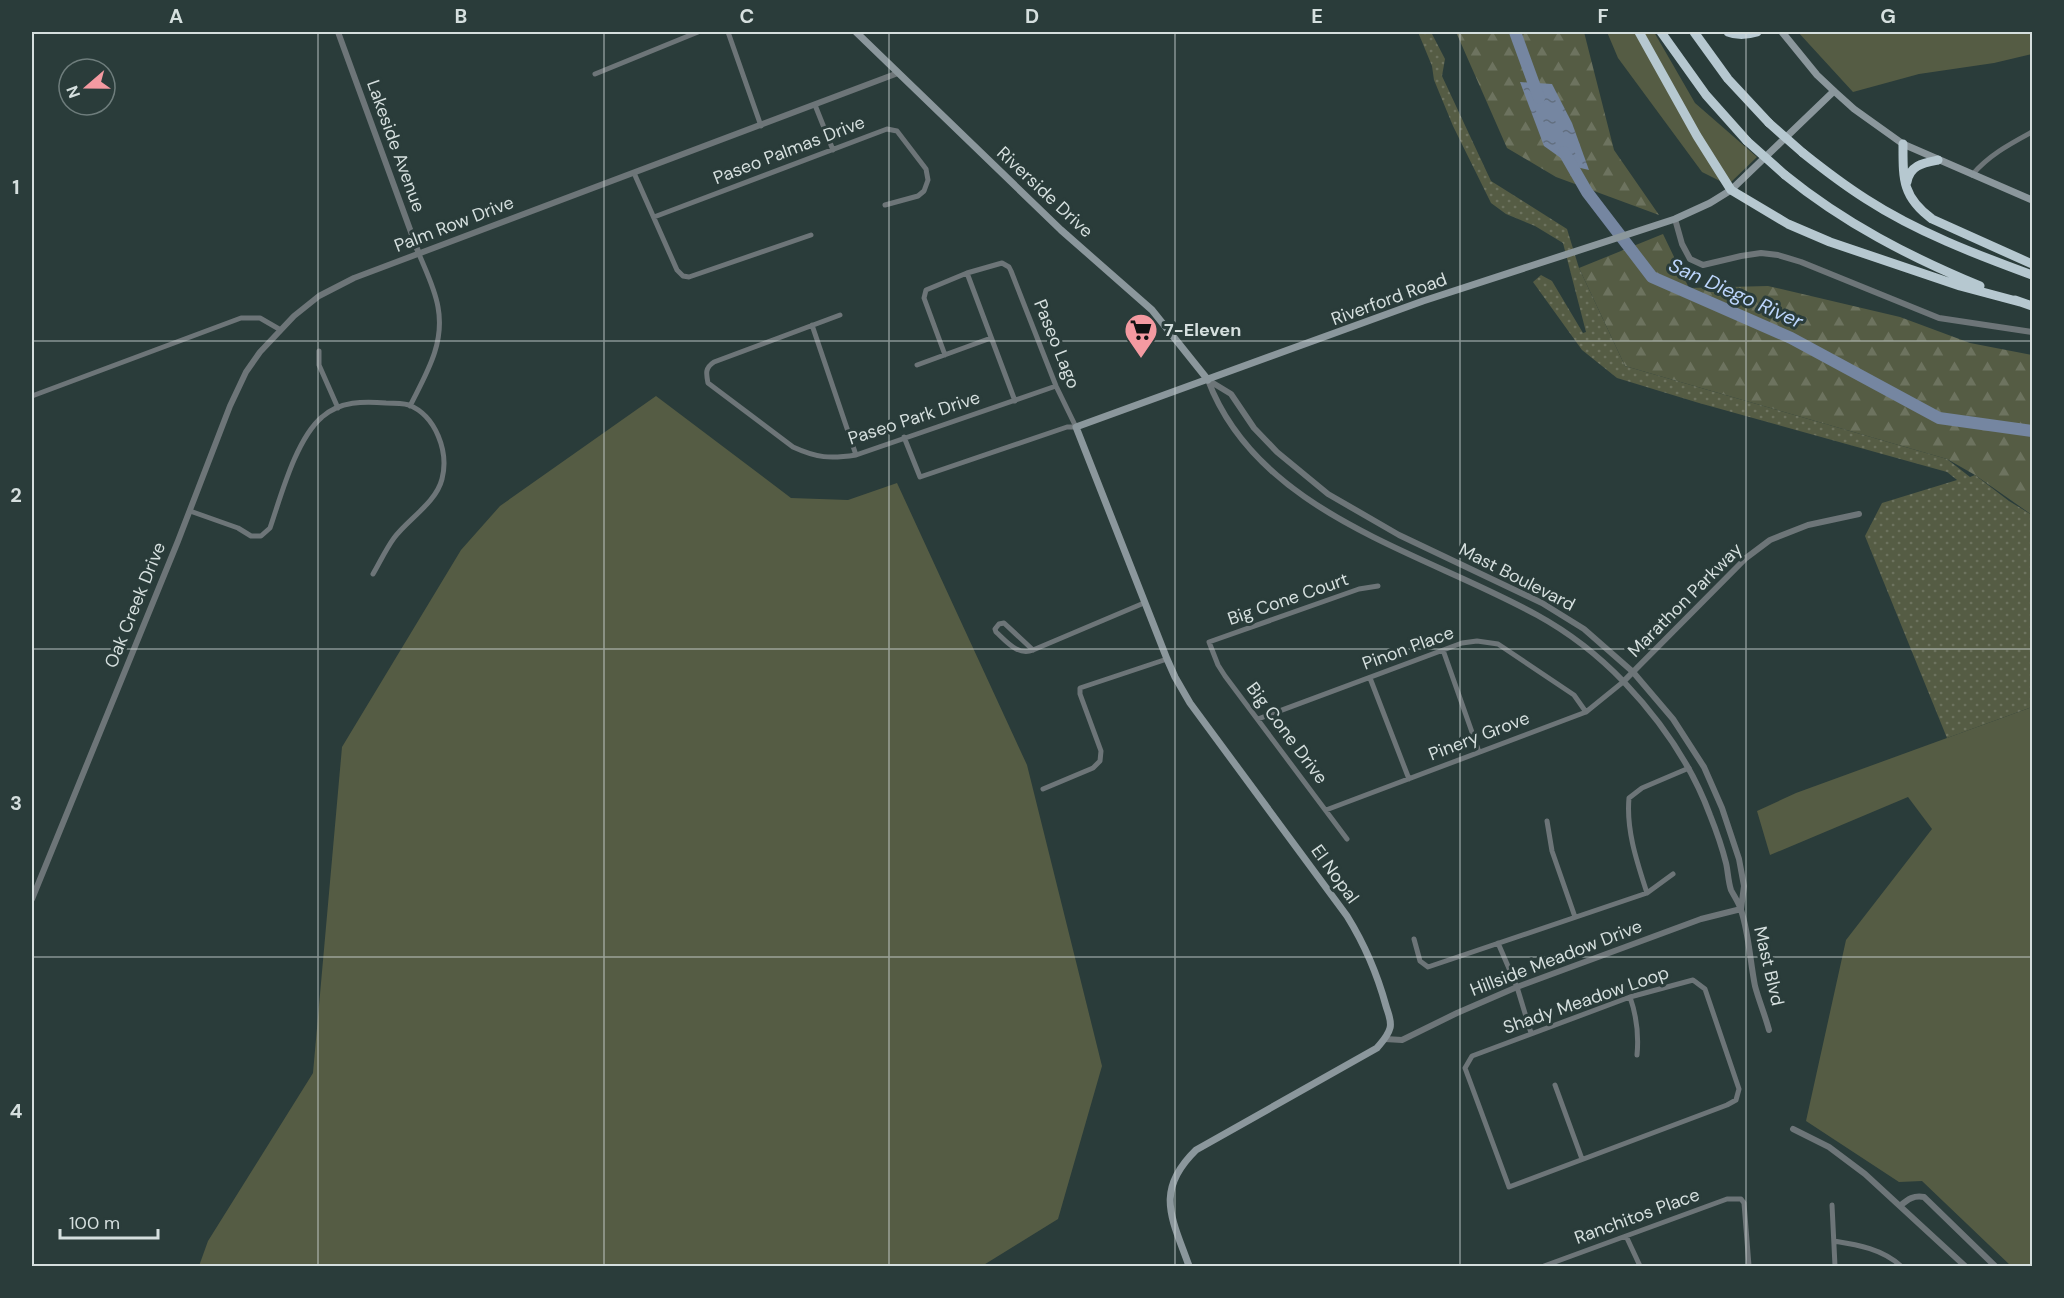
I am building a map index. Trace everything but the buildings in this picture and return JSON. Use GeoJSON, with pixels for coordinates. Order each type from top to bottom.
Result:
{"type":"FeatureCollection","features":[{"type":"Feature","properties":{"kind":"highway"},"geometry":{"type":"LineString","coordinates":[[1638,32],[1691,127],[1731,190],[1788,224],[1830,242],[1960,286],[2020,302]]}},
{"type":"Feature","properties":{"kind":"highway"},"geometry":{"type":"LineString","coordinates":[[1661,32],[1706,95],[1747,141],[1813,198],[1883,242],[1948,273],[2032,306]]}},
{"type":"Feature","properties":{"kind":"highway"},"geometry":{"type":"LineString","coordinates":[[1694,32],[1728,79],[1769,123],[1840,181],[1889,213],[1933,235],[2032,275]]}},
{"type":"Feature","properties":{"kind":"highway"},"geometry":{"type":"LineString","coordinates":[[1728,32],[1747,35],[1757,32]]}},
{"type":"Feature","properties":{"kind":"highway"},"geometry":{"type":"LineString","coordinates":[[1903,144],[1906,187],[1910,197],[1920,209],[1932,219],[2032,264]]}},
{"type":"Feature","properties":{"kind":"highway"},"geometry":{"type":"LineString","coordinates":[[1906,187],[1908,174],[1915,166],[1938,160]]}},
{"type":"Feature","properties":{"kind":"main road","name":"Riverside Drive"},"geometry":{"type":"LineString","coordinates":[[856,32],[1061,230],[1152,310],[1208,380]]}},
{"type":"Feature","properties":{"kind":"main road"},"geometry":{"type":"LineString","coordinates":[[1782,32],[1817,75],[1834,91],[1854,109],[1903,144],[2032,200]]}},
{"type":"Feature","properties":{"kind":"main road","name":"Riverford Road"},"geometry":{"type":"LineString","coordinates":[[1077,427],[1423,301],[1675,219],[1710,203],[1731,190],[1834,91]]}},
{"type":"Feature","properties":{"kind":"main road","name":"El Nopal"},"geometry":{"type":"LineString","coordinates":[[1077,427],[1175,678],[1190,703],[1347,916],[1362,940],[1378,976],[1390,1019],[1390,1028],[1385,1039]]}},
{"type":"Feature","properties":{"kind":"main road"},"geometry":{"type":"LineString","coordinates":[[1189,1266],[1169,1204],[1171,1187],[1187,1159],[1196,1150],[1377,1048],[1385,1039]]}},
{"type":"Feature","properties":{"kind":"street","name":"Lakeside Avenue"},"geometry":{"type":"LineString","coordinates":[[338,32],[438,306],[440,325],[438,345],[410,406]]}},
{"type":"Feature","properties":{"kind":"street"},"geometry":{"type":"LineString","coordinates":[[595,74],[698,32]]}},
{"type":"Feature","properties":{"kind":"street"},"geometry":{"type":"LineString","coordinates":[[728,32],[761,126]]}},
{"type":"Feature","properties":{"kind":"street","name":"Palm Row Drive"},"geometry":{"type":"LineString","coordinates":[[279,329],[304,307],[332,289],[898,73]]}},
{"type":"Feature","properties":{"kind":"street"},"geometry":{"type":"LineString","coordinates":[[815,105],[833,150]]}},
{"type":"Feature","properties":{"kind":"street","name":"Paseo Palmas Drive"},"geometry":{"type":"LineString","coordinates":[[654,217],[884,129],[897,131],[924,166],[928,180],[924,191],[918,196],[885,205]]}},
{"type":"Feature","properties":{"kind":"street"},"geometry":{"type":"LineString","coordinates":[[1972,175],[1983,162],[2032,132]]}},
{"type":"Feature","properties":{"kind":"street"},"geometry":{"type":"LineString","coordinates":[[634,173],[678,273],[686,277],[811,235]]}},
{"type":"Feature","properties":{"kind":"street"},"geometry":{"type":"LineString","coordinates":[[1675,219],[1682,244],[1690,259],[1703,265],[1741,256],[1778,255],[1801,262],[1939,318],[2032,332]]}},
{"type":"Feature","properties":{"kind":"street","name":"Paseo Lago"},"geometry":{"type":"LineString","coordinates":[[967,273],[998,263],[1009,267],[1056,386],[1077,427]]}},
{"type":"Feature","properties":{"kind":"street"},"geometry":{"type":"LineString","coordinates":[[945,355],[924,298],[926,290],[967,273],[1015,401]]}},
{"type":"Feature","properties":{"kind":"street","name":"Paseo Park Drive"},"geometry":{"type":"LineString","coordinates":[[840,315],[714,362],[708,366],[706,371],[708,383],[793,447],[809,455],[832,459],[856,455],[1056,386]]}},
{"type":"Feature","properties":{"kind":"street"},"geometry":{"type":"LineString","coordinates":[[32,396],[241,318],[260,318],[279,329]]}},
{"type":"Feature","properties":{"kind":"street"},"geometry":{"type":"LineString","coordinates":[[812,325],[856,455]]}},
{"type":"Feature","properties":{"kind":"street","name":"Oak Creek Drive"},"geometry":{"type":"LineString","coordinates":[[32,899],[190,511],[230,406],[246,372],[279,329]]}},
{"type":"Feature","properties":{"kind":"street"},"geometry":{"type":"LineString","coordinates":[[917,365],[991,338]]}},
{"type":"Feature","properties":{"kind":"street"},"geometry":{"type":"LineString","coordinates":[[319,351],[319,365],[338,408]]}},
{"type":"Feature","properties":{"kind":"street","name":"Mast Boulevard"},"geometry":{"type":"LineString","coordinates":[[1208,380],[1231,394],[1254,428],[1300,472],[1328,494],[1383,526],[1542,603],[1584,629],[1633,672],[1673,719],[1704,767],[1722,808],[1739,859],[1744,886],[1741,909]]}},
{"type":"Feature","properties":{"kind":"street","name":"Mast Boulevard"},"geometry":{"type":"LineString","coordinates":[[1208,380],[1217,404],[1242,440],[1264,463],[1318,508],[1537,615],[1576,640],[1623,682],[1660,726],[1689,768],[1710,815],[1725,862],[1730,888],[1741,909]]}},
{"type":"Feature","properties":{"kind":"street"},"geometry":{"type":"LineString","coordinates":[[190,511],[238,528],[251,536],[264,534],[270,528],[302,443],[322,416],[353,402],[369,401],[410,406],[433,426],[439,439],[444,467],[442,481],[432,498],[394,538],[373,574]]}},
{"type":"Feature","properties":{"kind":"street","name":"Riverford Road"},"geometry":{"type":"LineString","coordinates":[[904,437],[920,477],[1067,427],[1077,427]]}},
{"type":"Feature","properties":{"kind":"street","name":"Marathon Parkway"},"geometry":{"type":"LineString","coordinates":[[1633,672],[1746,558],[1770,540],[1808,525],[1859,514]]}},
{"type":"Feature","properties":{"kind":"street"},"geometry":{"type":"LineString","coordinates":[[1378,539],[1383,526]]}},
{"type":"Feature","properties":{"kind":"street","name":"Big Cone Court"},"geometry":{"type":"LineString","coordinates":[[1209,642],[1359,590],[1378,586]]}},
{"type":"Feature","properties":{"kind":"street"},"geometry":{"type":"LineString","coordinates":[[1033,650],[1004,623],[995,628],[996,632],[1022,652],[1033,650],[1144,603]]}},
{"type":"Feature","properties":{"kind":"street","name":"Pinon Place"},"geometry":{"type":"LineString","coordinates":[[1258,719],[1443,650],[1469,642],[1485,641],[1498,644],[1574,695],[1586,712]]}},
{"type":"Feature","properties":{"kind":"street","name":"Big Cone Drive"},"geometry":{"type":"LineString","coordinates":[[1209,642],[1221,670],[1347,839]]}},
{"type":"Feature","properties":{"kind":"street"},"geometry":{"type":"LineString","coordinates":[[1443,650],[1479,753]]}},
{"type":"Feature","properties":{"kind":"street"},"geometry":{"type":"LineString","coordinates":[[1043,789],[1093,768],[1100,761],[1101,751],[1080,694],[1080,688],[1167,659]]}},
{"type":"Feature","properties":{"kind":"street","name":"Pinery Grove"},"geometry":{"type":"LineString","coordinates":[[1326,810],[1586,712],[1633,672]]}},
{"type":"Feature","properties":{"kind":"street"},"geometry":{"type":"LineString","coordinates":[[1370,678],[1409,779]]}},
{"type":"Feature","properties":{"kind":"street"},"geometry":{"type":"LineString","coordinates":[[1647,893],[1635,856],[1628,810],[1629,798],[1642,788],[1689,768]]}},
{"type":"Feature","properties":{"kind":"street"},"geometry":{"type":"LineString","coordinates":[[1546,821],[1552,852],[1575,917]]}},
{"type":"Feature","properties":{"kind":"street"},"geometry":{"type":"LineString","coordinates":[[1414,939],[1420,961],[1428,967],[1647,893],[1673,874]]}},
{"type":"Feature","properties":{"kind":"street","name":"Hillside Meadow Drive"},"geometry":{"type":"LineString","coordinates":[[1385,1039],[1402,1040],[1456,1012],[1518,987],[1701,920],[1741,909]]}},
{"type":"Feature","properties":{"kind":"street","name":"Mast Blvd"},"geometry":{"type":"LineString","coordinates":[[1741,909],[1756,987],[1769,1030]]}},
{"type":"Feature","properties":{"kind":"street"},"geometry":{"type":"LineString","coordinates":[[1498,944],[1518,987],[1531,1034]]}},
{"type":"Feature","properties":{"kind":"street","name":"Shady Meadow Loop"},"geometry":{"type":"LineString","coordinates":[[1693,980],[1705,989],[1739,1089],[1736,1100],[1509,1187],[1465,1068],[1472,1056],[1531,1034],[1630,997],[1693,980]]}},
{"type":"Feature","properties":{"kind":"street"},"geometry":{"type":"LineString","coordinates":[[1630,997],[1637,1018],[1637,1055]]}},
{"type":"Feature","properties":{"kind":"street"},"geometry":{"type":"LineString","coordinates":[[1555,1085],[1582,1159]]}},
{"type":"Feature","properties":{"kind":"street"},"geometry":{"type":"LineString","coordinates":[[1793,1129],[1829,1147],[1865,1174],[1965,1266]]}},
{"type":"Feature","properties":{"kind":"street"},"geometry":{"type":"LineString","coordinates":[[1900,1206],[1907,1199],[1917,1196],[1924,1197],[1995,1266]]}},
{"type":"Feature","properties":{"kind":"street","name":"Ranchitos Place"},"geometry":{"type":"LineString","coordinates":[[1545,1266],[1727,1199],[1741,1199],[1744,1203],[1749,1266]]}},
{"type":"Feature","properties":{"kind":"street"},"geometry":{"type":"LineString","coordinates":[[1832,1205],[1835,1266]]}},
{"type":"Feature","properties":{"kind":"street"},"geometry":{"type":"LineString","coordinates":[[1626,1236],[1640,1266]]}},
{"type":"Feature","properties":{"kind":"street"},"geometry":{"type":"LineString","coordinates":[[1834,1241],[1871,1248],[1885,1254],[1901,1266]]}},
{"type":"Feature","properties":{"kind":"green space"},"geometry":{"type":"Polygon","coordinates":[[[1418,32],[1431,32],[1445,59],[1442,76],[1491,181],[1567,229],[1579,268],[1625,366],[1947,459],[1970,477],[1975,475],[2032,515],[2032,707],[1947,738],[1865,536],[1882,503],[1957,480],[1947,472],[1617,378],[1582,350],[1533,282],[1541,275],[1552,281],[1583,333],[1586,332],[1563,243],[1535,226],[1506,214],[1491,203],[1453,126],[1418,32]]]}},
{"type":"Feature","properties":{"kind":"green space"},"geometry":{"type":"Polygon","coordinates":[[[1456,32],[1584,32],[1614,150],[1659,215],[1556,177],[1507,148],[1456,32]]]}},
{"type":"Feature","properties":{"kind":"green space"},"geometry":{"type":"Polygon","coordinates":[[[1607,32],[1654,32],[1695,103],[1757,157],[1728,185],[1702,172],[1618,58],[1607,32]]]}},
{"type":"Feature","properties":{"kind":"green space"},"geometry":{"type":"Polygon","coordinates":[[[1798,32],[2032,32],[2032,54],[1994,63],[1919,74],[1853,92],[1798,32]]]}},
{"type":"Feature","properties":{"kind":"green space"},"geometry":{"type":"Polygon","coordinates":[[[1663,234],[1689,288],[1768,286],[1900,317],[1970,343],[2032,355],[2032,515],[1975,475],[1947,459],[1625,366],[1579,268],[1663,234]]]}},
{"type":"Feature","properties":{"kind":"green space"},"geometry":{"type":"Polygon","coordinates":[[[656,396],[791,498],[848,500],[897,483],[1027,765],[1102,1066],[1058,1219],[982,1266],[199,1266],[208,1241],[313,1073],[342,747],[461,550],[500,506],[656,396]]]}},
{"type":"Feature","properties":{"kind":"green space"},"geometry":{"type":"Polygon","coordinates":[[[2032,707],[2032,1266],[2011,1266],[1922,1181],[1899,1182],[1806,1121],[1846,940],[1932,829],[1908,797],[1770,855],[1757,811],[1796,793],[2032,707]]]}},
{"type":"Feature","properties":{"kind":"water"},"geometry":{"type":"Polygon","coordinates":[[[1520,82],[1552,84],[1572,123],[1589,170],[1572,166],[1544,146],[1520,82]]]}},
{"type":"Feature","properties":{"kind":"waterway","name":"San Diego River"},"geometry":{"type":"LineString","coordinates":[[1515,32],[1539,98]]}},
{"type":"Feature","properties":{"kind":"waterway","name":"San Diego River"},"geometry":{"type":"LineString","coordinates":[[1564,152],[1587,192],[1652,277],[1791,338],[1939,418],[2032,431]]}},
{"type":"Feature","properties":{"kind":"place","name":"7-Eleven"},"geometry":{"type":"Point","coordinates":[1141,359]}}]}
